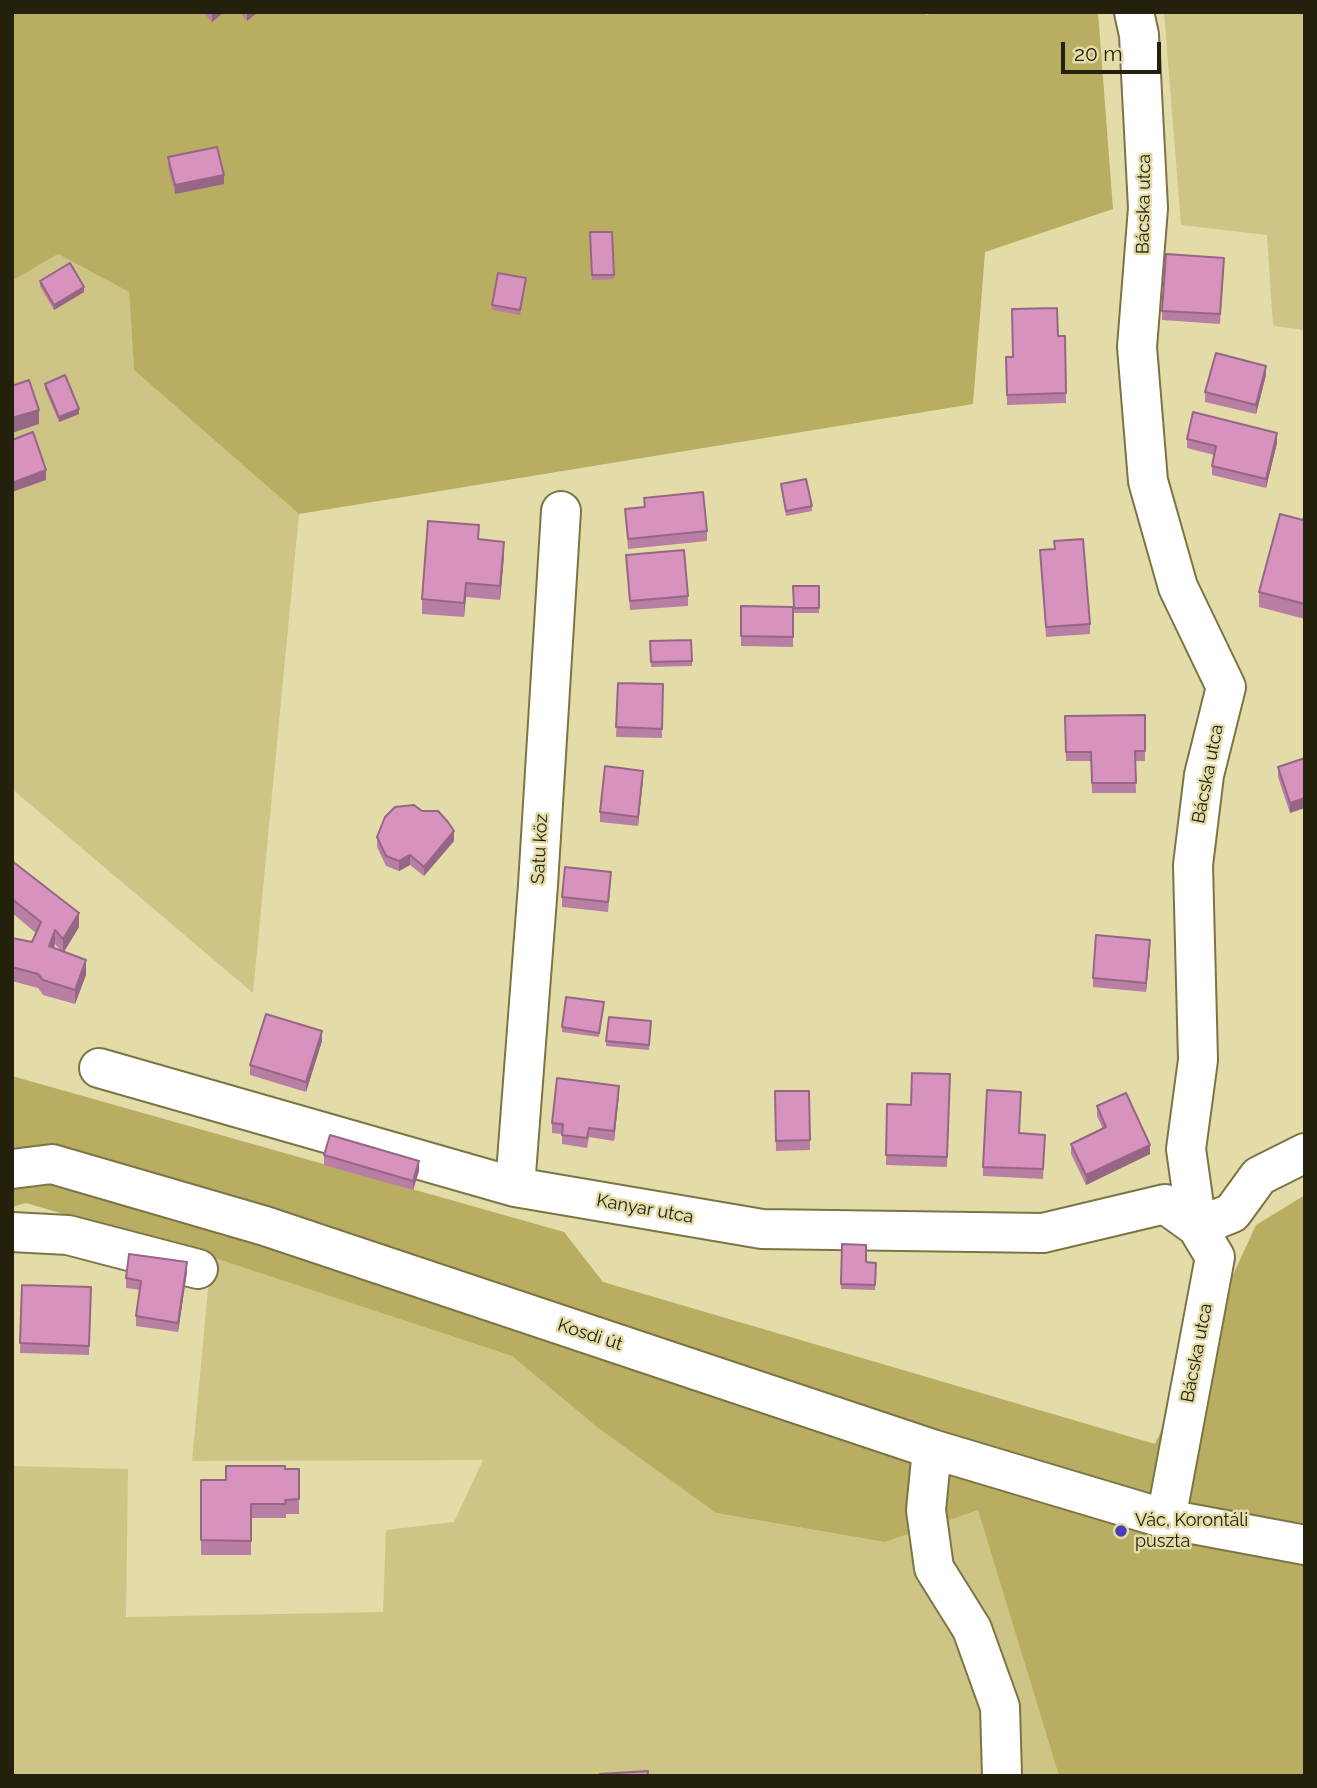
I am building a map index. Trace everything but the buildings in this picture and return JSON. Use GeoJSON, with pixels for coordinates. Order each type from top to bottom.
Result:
{"type":"FeatureCollection","features":[{"type":"Feature","properties":{"kind":"street","name":"Bácska utca"},"geometry":{"type":"LineString","coordinates":[[1134,20],[1148,208],[1137,347],[1148,481],[1178,587],[1226,687],[1204,775],[1193,865],[1198,1060],[1186,1149],[1197,1227],[1215,1258],[1166,1519]]}},
{"type":"Feature","properties":{"kind":"street","name":"Satu köz"},"geometry":{"type":"LineString","coordinates":[[515,1187],[538,885],[561,511]]}},
{"type":"Feature","properties":{"kind":"street","name":"Kanyar utca"},"geometry":{"type":"LineString","coordinates":[[99,1068],[515,1187],[762,1229],[1043,1233],[1165,1204],[1197,1227]]}},
{"type":"Feature","properties":{"kind":"street"},"geometry":{"type":"LineString","coordinates":[[1197,1227],[1231,1213],[1259,1176],[1305,1153]]}},
{"type":"Feature","properties":{"kind":"street","name":"Kosdi út"},"geometry":{"type":"LineString","coordinates":[[12,1169],[52,1164],[265,1226],[932,1449],[1166,1519],[1305,1545]]}},
{"type":"Feature","properties":{"kind":"street"},"geometry":{"type":"LineString","coordinates":[[12,1232],[68,1235],[198,1269]]}},
{"type":"Feature","properties":{"kind":"street"},"geometry":{"type":"LineString","coordinates":[[932,1449],[926,1510],[934,1568],[972,1629],[1000,1707],[1002,1776]]}},
{"type":"Feature","properties":{"kind":"shaded area"},"geometry":{"type":"Polygon","coordinates":[[[12,12],[922,12],[926,15],[934,12],[1098,12],[1113,209],[985,252],[973,404],[299,514],[134,370],[129,292],[58,254],[12,281],[12,12]]]}},
{"type":"Feature","properties":{"kind":"shaded area"},"geometry":{"type":"Polygon","coordinates":[[[1164,12],[1305,12],[1305,330],[1273,326],[1267,235],[1181,225],[1164,12]]]}},
{"type":"Feature","properties":{"kind":"shaded area"},"geometry":{"type":"Polygon","coordinates":[[[58,254],[129,292],[134,370],[299,514],[253,993],[12,789],[12,281],[58,254]]]}},
{"type":"Feature","properties":{"kind":"shaded area"},"geometry":{"type":"Polygon","coordinates":[[[12,1076],[564,1232],[603,1282],[1155,1444],[1256,1225],[1305,1195],[1305,1776],[1059,1776],[978,1510],[885,1542],[716,1513],[598,1428],[512,1356],[211,1257],[26,1203],[12,1207],[12,1076]]]}},
{"type":"Feature","properties":{"kind":"shaded area"},"geometry":{"type":"Polygon","coordinates":[[[211,1257],[512,1356],[598,1428],[716,1513],[885,1542],[978,1509],[1059,1776],[12,1776],[12,1466],[128,1469],[126,1617],[383,1612],[386,1530],[454,1522],[483,1460],[192,1461],[211,1257]]]}},
{"type":"Feature","properties":{"kind":"place","name":"Vác, Korontáli puszta"},"geometry":{"type":"Point","coordinates":[1121,1531]}}]}
